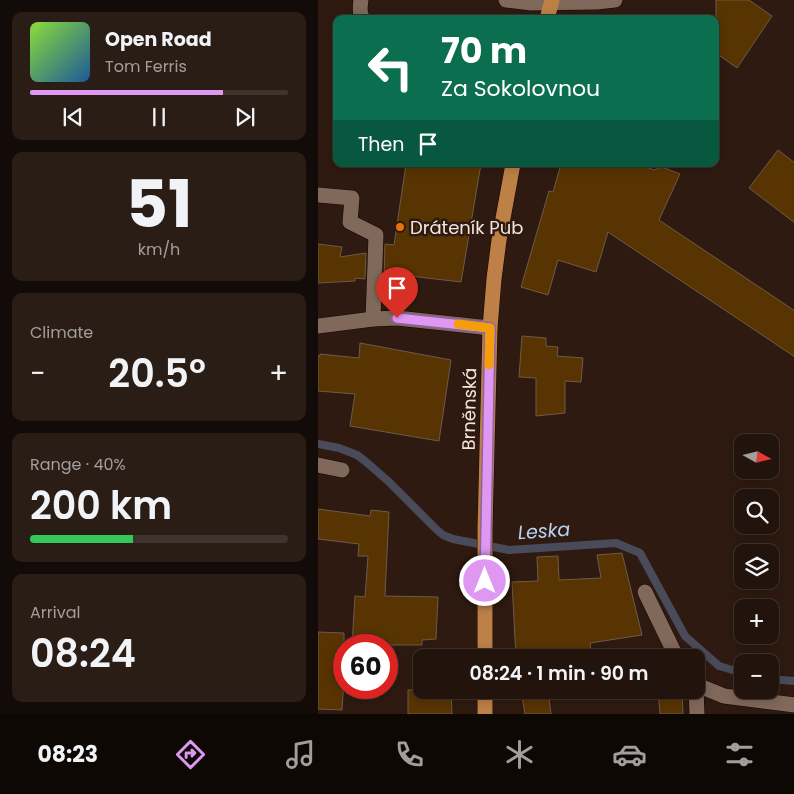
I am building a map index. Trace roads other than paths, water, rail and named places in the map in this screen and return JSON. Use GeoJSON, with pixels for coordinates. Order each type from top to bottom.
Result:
{"type":"FeatureCollection","features":[{"type":"Feature","properties":{"kind":"main road"},"geometry":{"type":"LineString","coordinates":[[548,15],[552,1]]}},
{"type":"Feature","properties":{"kind":"main road","name":"Brněnská"},"geometry":{"type":"LineString","coordinates":[[485,649],[485,529],[490,328],[499,240],[512,167]]}},
{"type":"Feature","properties":{"kind":"main road"},"geometry":{"type":"LineString","coordinates":[[485,699],[485,714]]}},
{"type":"Feature","properties":{"kind":"street"},"geometry":{"type":"LineString","coordinates":[[361,0],[361,15]]}},
{"type":"Feature","properties":{"kind":"street"},"geometry":{"type":"LineString","coordinates":[[506,0],[531,3],[615,0]]}},
{"type":"Feature","properties":{"kind":"street"},"geometry":{"type":"LineString","coordinates":[[318,195],[352,198],[350,222],[376,235],[373,319]]}},
{"type":"Feature","properties":{"kind":"street"},"geometry":{"type":"LineString","coordinates":[[318,326],[373,319],[410,318],[490,328]]}},
{"type":"Feature","properties":{"kind":"street"},"geometry":{"type":"LineString","coordinates":[[318,465],[342,470]]}},
{"type":"Feature","properties":{"kind":"street"},"geometry":{"type":"LineString","coordinates":[[646,592],[673,649]]}},
{"type":"Feature","properties":{"kind":"street"},"geometry":{"type":"LineString","coordinates":[[705,689],[724,696],[794,706]]}},
{"type":"Feature","properties":{"kind":"street"},"geometry":{"type":"LineString","coordinates":[[696,699],[697,714]]}},
{"type":"Feature","properties":{"kind":"waterway","name":"Leska"},"geometry":{"type":"LineString","coordinates":[[318,444],[339,448],[357,455],[388,481],[437,530],[453,539],[509,550],[616,543],[640,553],[685,636],[719,666],[734,670]]}},
{"type":"Feature","properties":{"kind":"waterway","name":"Leska"},"geometry":{"type":"LineString","coordinates":[[779,680],[795,681]]}},
{"type":"Feature","properties":{"kind":"place","name":"Dráteník Pub"},"geometry":{"type":"Point","coordinates":[400,227]}}]}
